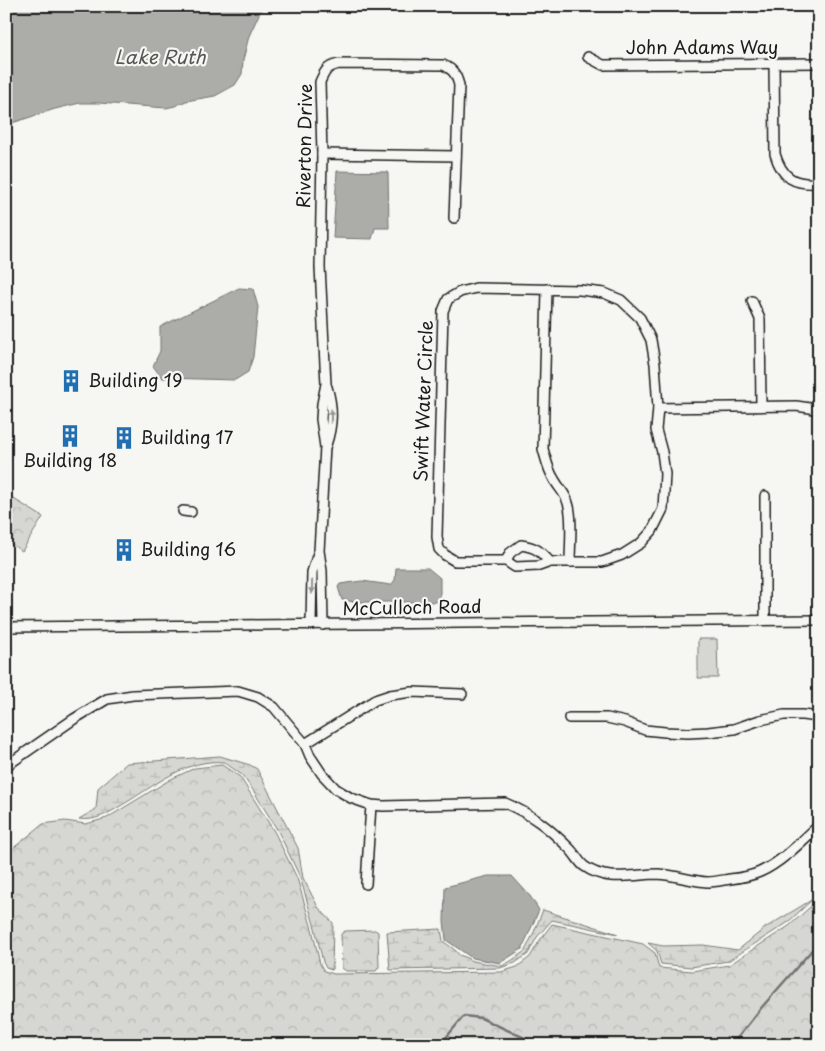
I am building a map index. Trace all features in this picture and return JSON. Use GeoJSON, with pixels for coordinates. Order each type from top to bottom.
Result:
{"type":"FeatureCollection","features":[{"type":"Feature","properties":{"kind":"street","name":"John Adams Way"},"geometry":{"type":"LineString","coordinates":[[588,57],[603,65],[819,64]]}},
{"type":"Feature","properties":{"kind":"street","name":"Riverton Drive"},"geometry":{"type":"LineString","coordinates":[[323,625],[322,571],[319,551],[325,448],[332,419],[331,401],[326,384],[320,267],[322,154],[320,82],[324,72],[330,66],[338,64],[443,65],[452,69],[459,85],[454,218]]}},
{"type":"Feature","properties":{"kind":"street"},"geometry":{"type":"LineString","coordinates":[[774,64],[775,154],[778,166],[792,179],[800,183],[819,183]]}},
{"type":"Feature","properties":{"kind":"street"},"geometry":{"type":"LineString","coordinates":[[322,154],[456,156]]}},
{"type":"Feature","properties":{"kind":"street","name":"Swift Water Circle"},"geometry":{"type":"LineString","coordinates":[[476,288],[580,290],[604,293],[620,300],[640,318],[651,340],[655,364],[658,408],[656,430],[665,474],[663,509],[652,531],[641,543],[622,556],[602,562],[550,562],[539,566],[516,567],[506,561],[455,561],[445,556],[439,548],[437,537],[443,311],[448,298],[460,292],[476,288]]}},
{"type":"Feature","properties":{"kind":"street"},"geometry":{"type":"LineString","coordinates":[[547,289],[543,449],[553,478],[568,502],[570,516],[570,562]]}},
{"type":"Feature","properties":{"kind":"street"},"geometry":{"type":"LineString","coordinates":[[752,301],[760,319],[761,406]]}},
{"type":"Feature","properties":{"kind":"street"},"geometry":{"type":"LineString","coordinates":[[658,408],[796,406],[819,411]]}},
{"type":"Feature","properties":{"kind":"street"},"geometry":{"type":"LineString","coordinates":[[765,496],[765,620]]}},
{"type":"Feature","properties":{"kind":"street"},"geometry":{"type":"LineString","coordinates":[[506,561],[510,553],[521,545],[533,547],[550,562]]}},
{"type":"Feature","properties":{"kind":"street","name":"Riverton Drive"},"geometry":{"type":"LineString","coordinates":[[312,625],[312,572],[319,551]]}},
{"type":"Feature","properties":{"kind":"street","name":"McCulloch Road"},"geometry":{"type":"LineString","coordinates":[[6,627],[819,620]]}},
{"type":"Feature","properties":{"kind":"street"},"geometry":{"type":"LineString","coordinates":[[6,766],[107,699],[133,695],[238,691],[258,697],[274,707],[305,744],[310,756],[322,774],[336,789],[351,798],[371,805],[505,803],[536,819],[549,829],[569,848],[583,866],[608,877],[660,874],[710,882],[759,873],[781,860],[819,825]]}},
{"type":"Feature","properties":{"kind":"street"},"geometry":{"type":"LineString","coordinates":[[305,744],[382,697],[412,692],[462,694]]}},
{"type":"Feature","properties":{"kind":"street"},"geometry":{"type":"LineString","coordinates":[[569,718],[607,718],[625,722],[645,730],[688,733],[734,729],[760,720],[784,715],[819,717]]}},
{"type":"Feature","properties":{"kind":"street"},"geometry":{"type":"LineString","coordinates":[[366,884],[371,805]]}},
{"type":"Feature","properties":{"kind":"green space"},"geometry":{"type":"Polygon","coordinates":[[[9,496],[43,517],[22,551],[6,541],[6,501],[9,496]]]}},
{"type":"Feature","properties":{"kind":"green space"},"geometry":{"type":"Polygon","coordinates":[[[698,639],[717,639],[718,678],[698,678],[698,639]]]}},
{"type":"Feature","properties":{"kind":"green space"},"geometry":{"type":"Polygon","coordinates":[[[220,756],[257,769],[298,848],[303,878],[318,907],[333,923],[332,970],[326,968],[323,962],[300,877],[278,831],[242,775],[224,762],[196,764],[183,769],[158,782],[107,814],[85,820],[79,819],[96,809],[98,788],[127,763],[220,756]]]}},
{"type":"Feature","properties":{"kind":"green space"},"geometry":{"type":"Polygon","coordinates":[[[222,765],[240,777],[275,833],[297,878],[320,964],[324,971],[334,974],[501,972],[517,967],[530,957],[552,924],[643,944],[655,953],[659,968],[692,971],[729,965],[789,926],[819,899],[819,1045],[6,1045],[6,854],[43,824],[65,821],[86,824],[107,818],[171,779],[195,768],[222,765]]]}},
{"type":"Feature","properties":{"kind":"green space"},"geometry":{"type":"Polygon","coordinates":[[[813,899],[787,923],[728,961],[691,967],[661,964],[657,951],[648,943],[663,946],[703,945],[738,950],[765,928],[813,899]]]}},
{"type":"Feature","properties":{"kind":"green space"},"geometry":{"type":"Polygon","coordinates":[[[543,910],[618,934],[552,920],[537,937],[528,954],[515,963],[500,968],[390,970],[387,932],[441,929],[443,941],[459,955],[472,961],[502,966],[525,951],[543,910]]]}},
{"type":"Feature","properties":{"kind":"green space"},"geometry":{"type":"Polygon","coordinates":[[[375,930],[378,932],[379,967],[376,971],[346,971],[342,968],[341,934],[345,931],[375,930]]]}},
{"type":"Feature","properties":{"kind":"water","name":"Lake Ruth"},"geometry":{"type":"Polygon","coordinates":[[[6,6],[265,6],[261,10],[249,36],[243,60],[242,74],[235,85],[215,96],[186,101],[166,108],[80,103],[6,125],[6,6]]]}},
{"type":"Feature","properties":{"kind":"water"},"geometry":{"type":"Polygon","coordinates":[[[337,171],[388,172],[389,228],[375,228],[372,239],[333,238],[337,171]]]}},
{"type":"Feature","properties":{"kind":"water"},"geometry":{"type":"Polygon","coordinates":[[[239,288],[253,289],[258,307],[253,357],[248,372],[235,380],[162,378],[153,366],[160,351],[160,327],[239,288]]]}},
{"type":"Feature","properties":{"kind":"water"},"geometry":{"type":"Polygon","coordinates":[[[396,568],[428,568],[440,578],[440,602],[355,602],[342,600],[338,587],[340,584],[362,581],[391,585],[395,580],[396,568]]]}},
{"type":"Feature","properties":{"kind":"water"},"geometry":{"type":"Polygon","coordinates":[[[488,876],[512,876],[530,896],[539,910],[522,949],[500,963],[472,958],[446,940],[444,921],[445,887],[488,876]]]}},
{"type":"Feature","properties":{"kind":"waterway"},"geometry":{"type":"LineString","coordinates":[[732,1045],[762,1007],[819,942]]}},
{"type":"Feature","properties":{"kind":"waterway"},"geometry":{"type":"LineString","coordinates":[[444,1045],[444,1040],[464,1016],[481,1018],[540,1045]]}},
{"type":"Feature","properties":{"kind":"place","name":"Building 19"},"geometry":{"type":"Point","coordinates":[71,381]}},
{"type":"Feature","properties":{"kind":"place","name":"Building 18"},"geometry":{"type":"Point","coordinates":[70,436]}},
{"type":"Feature","properties":{"kind":"place","name":"Building 17"},"geometry":{"type":"Point","coordinates":[124,438]}},
{"type":"Feature","properties":{"kind":"place","name":"Building 16"},"geometry":{"type":"Point","coordinates":[124,550]}}]}
